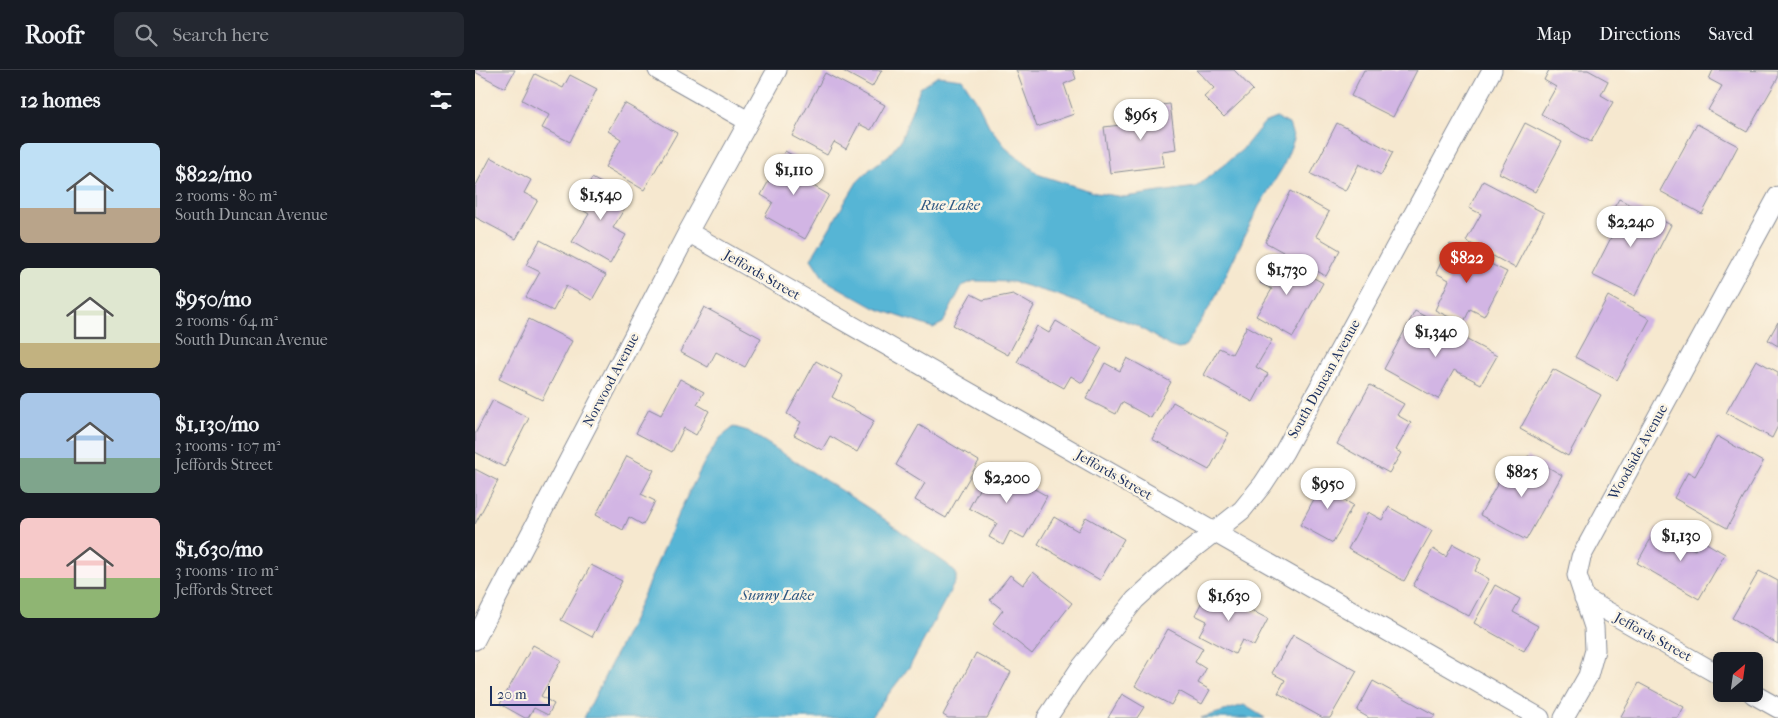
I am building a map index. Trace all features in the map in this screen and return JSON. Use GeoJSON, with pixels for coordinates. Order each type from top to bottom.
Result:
{"type":"FeatureCollection","features":[{"type":"Feature","properties":{"kind":"street"},"geometry":{"type":"LineString","coordinates":[[658,70],[748,121]]}},
{"type":"Feature","properties":{"kind":"street","name":"Norwood Avenue"},"geometry":{"type":"LineString","coordinates":[[475,640],[688,232],[777,70]]}},
{"type":"Feature","properties":{"kind":"street","name":"South Duncan Avenue"},"geometry":{"type":"LineString","coordinates":[[1047,718],[1079,670],[1135,600],[1180,559],[1242,510],[1263,484],[1284,452],[1492,70]]}},
{"type":"Feature","properties":{"kind":"street","name":"Woodside Avenue"},"geometry":{"type":"LineString","coordinates":[[1564,718],[1588,676],[1595,650],[1594,627],[1577,575],[1581,557],[1778,196]]}},
{"type":"Feature","properties":{"kind":"street","name":"Jeffords Street"},"geometry":{"type":"LineString","coordinates":[[688,232],[1540,718]]}},
{"type":"Feature","properties":{"kind":"street","name":"Jeffords Street"},"geometry":{"type":"LineString","coordinates":[[1584,598],[1713,671]]}},
{"type":"Feature","properties":{"kind":"street"},"geometry":{"type":"LineString","coordinates":[[1763,700],[1778,708]]}},
{"type":"Feature","properties":{"kind":"water","name":"Rue Lake"},"geometry":{"type":"Polygon","coordinates":[[[938,76],[962,79],[976,100],[989,126],[1008,150],[1040,175],[1096,193],[1124,197],[1196,187],[1242,150],[1264,123],[1277,118],[1289,124],[1294,139],[1283,167],[1259,206],[1214,300],[1184,348],[1178,349],[1169,346],[1136,325],[1058,295],[1013,282],[974,281],[962,286],[943,323],[933,328],[875,308],[825,280],[811,259],[857,182],[870,169],[889,155],[901,140],[920,88],[938,76]]]}},
{"type":"Feature","properties":{"kind":"water","name":"Sunny Lake"},"geometry":{"type":"Polygon","coordinates":[[[734,427],[748,431],[873,511],[948,565],[956,573],[956,580],[910,666],[870,718],[584,718],[632,622],[678,514],[705,461],[720,438],[734,427]]]}},
{"type":"Feature","properties":{"kind":"water"},"geometry":{"type":"Polygon","coordinates":[[[1244,705],[1265,718],[1201,718],[1244,705]]]}},
{"type":"Feature","properties":{"kind":"building"},"geometry":{"type":"Polygon","coordinates":[[[475,70],[515,70],[505,88],[475,72],[475,70]]]}},
{"type":"Feature","properties":{"kind":"building"},"geometry":{"type":"Polygon","coordinates":[[[844,70],[882,70],[872,87],[844,70]]]}},
{"type":"Feature","properties":{"kind":"building"},"geometry":{"type":"Polygon","coordinates":[[[1016,70],[1073,70],[1076,79],[1064,84],[1074,114],[1037,127],[1016,70]]]}},
{"type":"Feature","properties":{"kind":"building"},"geometry":{"type":"Polygon","coordinates":[[[1197,70],[1234,70],[1253,90],[1224,117],[1204,97],[1214,88],[1197,70]]]}},
{"type":"Feature","properties":{"kind":"building"},"geometry":{"type":"Polygon","coordinates":[[[1364,70],[1417,70],[1393,117],[1351,96],[1364,70]]]}},
{"type":"Feature","properties":{"kind":"building"},"geometry":{"type":"Polygon","coordinates":[[[1549,70],[1588,70],[1608,81],[1601,95],[1613,102],[1591,142],[1541,114],[1556,87],[1544,80],[1549,70]]]}},
{"type":"Feature","properties":{"kind":"building"},"geometry":{"type":"Polygon","coordinates":[[[1713,70],[1778,71],[1778,78],[1747,132],[1708,110],[1722,86],[1709,79],[1713,70]]]}},
{"type":"Feature","properties":{"kind":"building"},"geometry":{"type":"Polygon","coordinates":[[[825,73],[885,105],[871,130],[859,124],[846,149],[834,142],[827,155],[792,136],[825,73]]]}},
{"type":"Feature","properties":{"kind":"building"},"geometry":{"type":"Polygon","coordinates":[[[535,74],[563,88],[570,75],[597,89],[570,142],[542,128],[549,115],[522,100],[535,74]]]}},
{"type":"Feature","properties":{"kind":"building"},"geometry":{"type":"Polygon","coordinates":[[[624,103],[677,133],[644,190],[605,167],[621,139],[608,131],[624,103]]]}},
{"type":"Feature","properties":{"kind":"building"},"geometry":{"type":"Polygon","coordinates":[[[1170,104],[1176,149],[1162,151],[1164,166],[1110,173],[1104,127],[1145,122],[1143,107],[1170,104]]]}},
{"type":"Feature","properties":{"kind":"building"},"geometry":{"type":"Polygon","coordinates":[[[1337,123],[1393,152],[1381,175],[1359,164],[1345,191],[1311,174],[1337,123]]]}},
{"type":"Feature","properties":{"kind":"building"},"geometry":{"type":"Polygon","coordinates":[[[1525,123],[1562,142],[1535,192],[1499,173],[1525,123]]]}},
{"type":"Feature","properties":{"kind":"building"},"geometry":{"type":"Polygon","coordinates":[[[1697,124],[1738,146],[1702,214],[1660,191],[1697,124]]]}},
{"type":"Feature","properties":{"kind":"building"},"geometry":{"type":"Polygon","coordinates":[[[785,151],[812,166],[803,180],[829,195],[805,239],[765,216],[773,202],[761,195],[785,151]]]}},
{"type":"Feature","properties":{"kind":"building"},"geometry":{"type":"Polygon","coordinates":[[[491,157],[531,180],[524,193],[538,200],[516,239],[475,217],[475,187],[491,157]]]}},
{"type":"Feature","properties":{"kind":"building"},"geometry":{"type":"Polygon","coordinates":[[[592,178],[630,199],[613,228],[626,235],[610,264],[572,242],[589,214],[576,206],[592,178]]]}},
{"type":"Feature","properties":{"kind":"building"},"geometry":{"type":"Polygon","coordinates":[[[1483,181],[1544,213],[1515,268],[1466,241],[1481,214],[1469,208],[1483,181]]]}},
{"type":"Feature","properties":{"kind":"building"},"geometry":{"type":"Polygon","coordinates":[[[1291,191],[1329,212],[1316,236],[1340,250],[1326,276],[1265,242],[1291,191]]]}},
{"type":"Feature","properties":{"kind":"building"},"geometry":{"type":"Polygon","coordinates":[[[1619,199],[1671,225],[1635,296],[1592,275],[1619,222],[1608,218],[1619,199]]]}},
{"type":"Feature","properties":{"kind":"building"},"geometry":{"type":"Polygon","coordinates":[[[540,240],[606,275],[592,300],[566,286],[553,311],[526,297],[540,272],[526,265],[540,240]]]}},
{"type":"Feature","properties":{"kind":"building"},"geometry":{"type":"Polygon","coordinates":[[[1450,244],[1507,272],[1484,316],[1470,309],[1463,324],[1435,310],[1449,280],[1436,273],[1450,244]]]}},
{"type":"Feature","properties":{"kind":"building"},"geometry":{"type":"Polygon","coordinates":[[[1275,256],[1323,283],[1293,337],[1256,316],[1272,289],[1260,283],[1275,256]]]}},
{"type":"Feature","properties":{"kind":"building"},"geometry":{"type":"Polygon","coordinates":[[[971,294],[983,300],[1013,294],[1034,306],[1008,355],[953,325],[971,294]]]}},
{"type":"Feature","properties":{"kind":"building"},"geometry":{"type":"Polygon","coordinates":[[[1608,296],[1650,319],[1617,380],[1575,357],[1608,296]]]}},
{"type":"Feature","properties":{"kind":"building"},"geometry":{"type":"Polygon","coordinates":[[[704,307],[761,338],[745,367],[716,352],[708,367],[680,352],[704,307]]]}},
{"type":"Feature","properties":{"kind":"building"},"geometry":{"type":"Polygon","coordinates":[[[1415,311],[1442,326],[1435,341],[1448,348],[1456,334],[1497,356],[1481,384],[1454,370],[1438,399],[1384,369],[1415,311]]]}},
{"type":"Feature","properties":{"kind":"building"},"geometry":{"type":"Polygon","coordinates":[[[529,319],[572,341],[542,400],[499,379],[529,319]]]}},
{"type":"Feature","properties":{"kind":"building"},"geometry":{"type":"Polygon","coordinates":[[[1056,321],[1102,348],[1082,383],[1071,376],[1064,388],[1017,362],[1037,326],[1049,333],[1056,321]]]}},
{"type":"Feature","properties":{"kind":"building"},"geometry":{"type":"Polygon","coordinates":[[[1778,322],[1778,346],[1768,340],[1778,322]]]}},
{"type":"Feature","properties":{"kind":"building"},"geometry":{"type":"Polygon","coordinates":[[[1247,326],[1272,340],[1256,367],[1268,374],[1253,402],[1204,375],[1219,348],[1232,354],[1247,326]]]}},
{"type":"Feature","properties":{"kind":"building"},"geometry":{"type":"Polygon","coordinates":[[[1127,358],[1171,382],[1151,418],[1122,402],[1116,414],[1086,399],[1105,363],[1120,371],[1127,358]]]}},
{"type":"Feature","properties":{"kind":"building"},"geometry":{"type":"Polygon","coordinates":[[[1756,360],[1778,372],[1778,426],[1772,438],[1726,413],[1756,360]]]}},
{"type":"Feature","properties":{"kind":"building"},"geometry":{"type":"Polygon","coordinates":[[[816,361],[843,376],[832,397],[874,421],[857,452],[830,436],[822,450],[794,435],[801,422],[787,414],[816,361]]]}},
{"type":"Feature","properties":{"kind":"building"},"geometry":{"type":"Polygon","coordinates":[[[1553,369],[1601,395],[1568,456],[1520,429],[1553,369]]]}},
{"type":"Feature","properties":{"kind":"building"},"geometry":{"type":"Polygon","coordinates":[[[680,379],[704,392],[697,404],[709,411],[696,435],[684,428],[672,452],[636,433],[649,409],[661,415],[680,379]]]}},
{"type":"Feature","properties":{"kind":"building"},"geometry":{"type":"Polygon","coordinates":[[[1370,385],[1404,404],[1397,415],[1411,423],[1396,450],[1401,453],[1389,473],[1337,444],[1370,385]]]}},
{"type":"Feature","properties":{"kind":"building"},"geometry":{"type":"Polygon","coordinates":[[[493,400],[529,418],[504,467],[475,452],[475,434],[493,400]]]}},
{"type":"Feature","properties":{"kind":"building"},"geometry":{"type":"Polygon","coordinates":[[[1173,402],[1229,433],[1209,470],[1152,439],[1173,402]]]}},
{"type":"Feature","properties":{"kind":"building"},"geometry":{"type":"Polygon","coordinates":[[[919,425],[979,461],[946,518],[915,500],[925,483],[896,465],[919,425]]]}},
{"type":"Feature","properties":{"kind":"building"},"geometry":{"type":"Polygon","coordinates":[[[1717,436],[1763,462],[1727,528],[1674,498],[1688,472],[1695,476],[1717,436]]]}},
{"type":"Feature","properties":{"kind":"building"},"geometry":{"type":"Polygon","coordinates":[[[627,456],[654,470],[641,494],[655,501],[643,525],[629,517],[623,530],[596,515],[627,456]]]}},
{"type":"Feature","properties":{"kind":"building"},"geometry":{"type":"Polygon","coordinates":[[[1528,456],[1562,475],[1526,540],[1480,515],[1502,476],[1513,482],[1528,456]]]}},
{"type":"Feature","properties":{"kind":"building"},"geometry":{"type":"Polygon","coordinates":[[[992,465],[1047,496],[1024,538],[1010,531],[1003,545],[989,537],[997,523],[969,508],[992,465]]]}},
{"type":"Feature","properties":{"kind":"building"},"geometry":{"type":"Polygon","coordinates":[[[475,469],[498,481],[475,524],[475,469]]]}},
{"type":"Feature","properties":{"kind":"building"},"geometry":{"type":"Polygon","coordinates":[[[1327,475],[1349,486],[1342,499],[1353,505],[1333,543],[1300,525],[1327,475]]]}},
{"type":"Feature","properties":{"kind":"building"},"geometry":{"type":"Polygon","coordinates":[[[1389,507],[1432,531],[1404,581],[1348,549],[1368,512],[1382,520],[1389,507]]]}},
{"type":"Feature","properties":{"kind":"building"},"geometry":{"type":"Polygon","coordinates":[[[1054,517],[1078,531],[1086,517],[1124,539],[1100,580],[1038,544],[1054,517]]]}},
{"type":"Feature","properties":{"kind":"building"},"geometry":{"type":"Polygon","coordinates":[[[1657,528],[1695,550],[1701,540],[1725,554],[1699,599],[1637,563],[1657,528]]]}},
{"type":"Feature","properties":{"kind":"building"},"geometry":{"type":"Polygon","coordinates":[[[1453,544],[1481,559],[1475,571],[1489,579],[1469,616],[1413,586],[1433,549],[1446,557],[1453,544]]]}},
{"type":"Feature","properties":{"kind":"building"},"geometry":{"type":"Polygon","coordinates":[[[591,565],[622,581],[592,637],[561,620],[591,565]]]}},
{"type":"Feature","properties":{"kind":"building"},"geometry":{"type":"Polygon","coordinates":[[[1759,571],[1778,581],[1778,644],[1732,618],[1759,571]]]}},
{"type":"Feature","properties":{"kind":"building"},"geometry":{"type":"Polygon","coordinates":[[[1033,572],[1072,603],[1032,654],[993,623],[1003,610],[990,600],[1010,575],[1023,585],[1033,572]]]}},
{"type":"Feature","properties":{"kind":"building"},"geometry":{"type":"Polygon","coordinates":[[[1495,585],[1520,599],[1513,612],[1538,626],[1524,651],[1474,623],[1495,585]]]}},
{"type":"Feature","properties":{"kind":"building"},"geometry":{"type":"Polygon","coordinates":[[[1209,588],[1268,619],[1254,646],[1242,640],[1235,654],[1199,635],[1207,621],[1195,615],[1209,588]]]}},
{"type":"Feature","properties":{"kind":"building"},"geometry":{"type":"Polygon","coordinates":[[[1168,629],[1203,648],[1195,662],[1206,669],[1198,683],[1210,690],[1202,704],[1179,691],[1171,705],[1135,686],[1168,629]]]}},
{"type":"Feature","properties":{"kind":"building"},"geometry":{"type":"Polygon","coordinates":[[[1293,635],[1357,671],[1330,718],[1323,718],[1278,693],[1285,680],[1272,673],[1293,635]]]}},
{"type":"Feature","properties":{"kind":"building"},"geometry":{"type":"Polygon","coordinates":[[[533,645],[561,660],[541,696],[554,704],[548,715],[534,708],[528,718],[525,718],[500,704],[533,645]]]}},
{"type":"Feature","properties":{"kind":"building"},"geometry":{"type":"Polygon","coordinates":[[[976,653],[1011,672],[987,718],[948,718],[943,715],[976,653]]]}},
{"type":"Feature","properties":{"kind":"building"},"geometry":{"type":"Polygon","coordinates":[[[1373,681],[1435,715],[1433,718],[1369,718],[1357,711],[1373,681]]]}},
{"type":"Feature","properties":{"kind":"building"},"geometry":{"type":"Polygon","coordinates":[[[1639,683],[1684,707],[1678,718],[1620,718],[1639,683]]]}},
{"type":"Feature","properties":{"kind":"building"},"geometry":{"type":"Polygon","coordinates":[[[1122,694],[1144,707],[1137,718],[1108,718],[1122,694]]]}}]}
